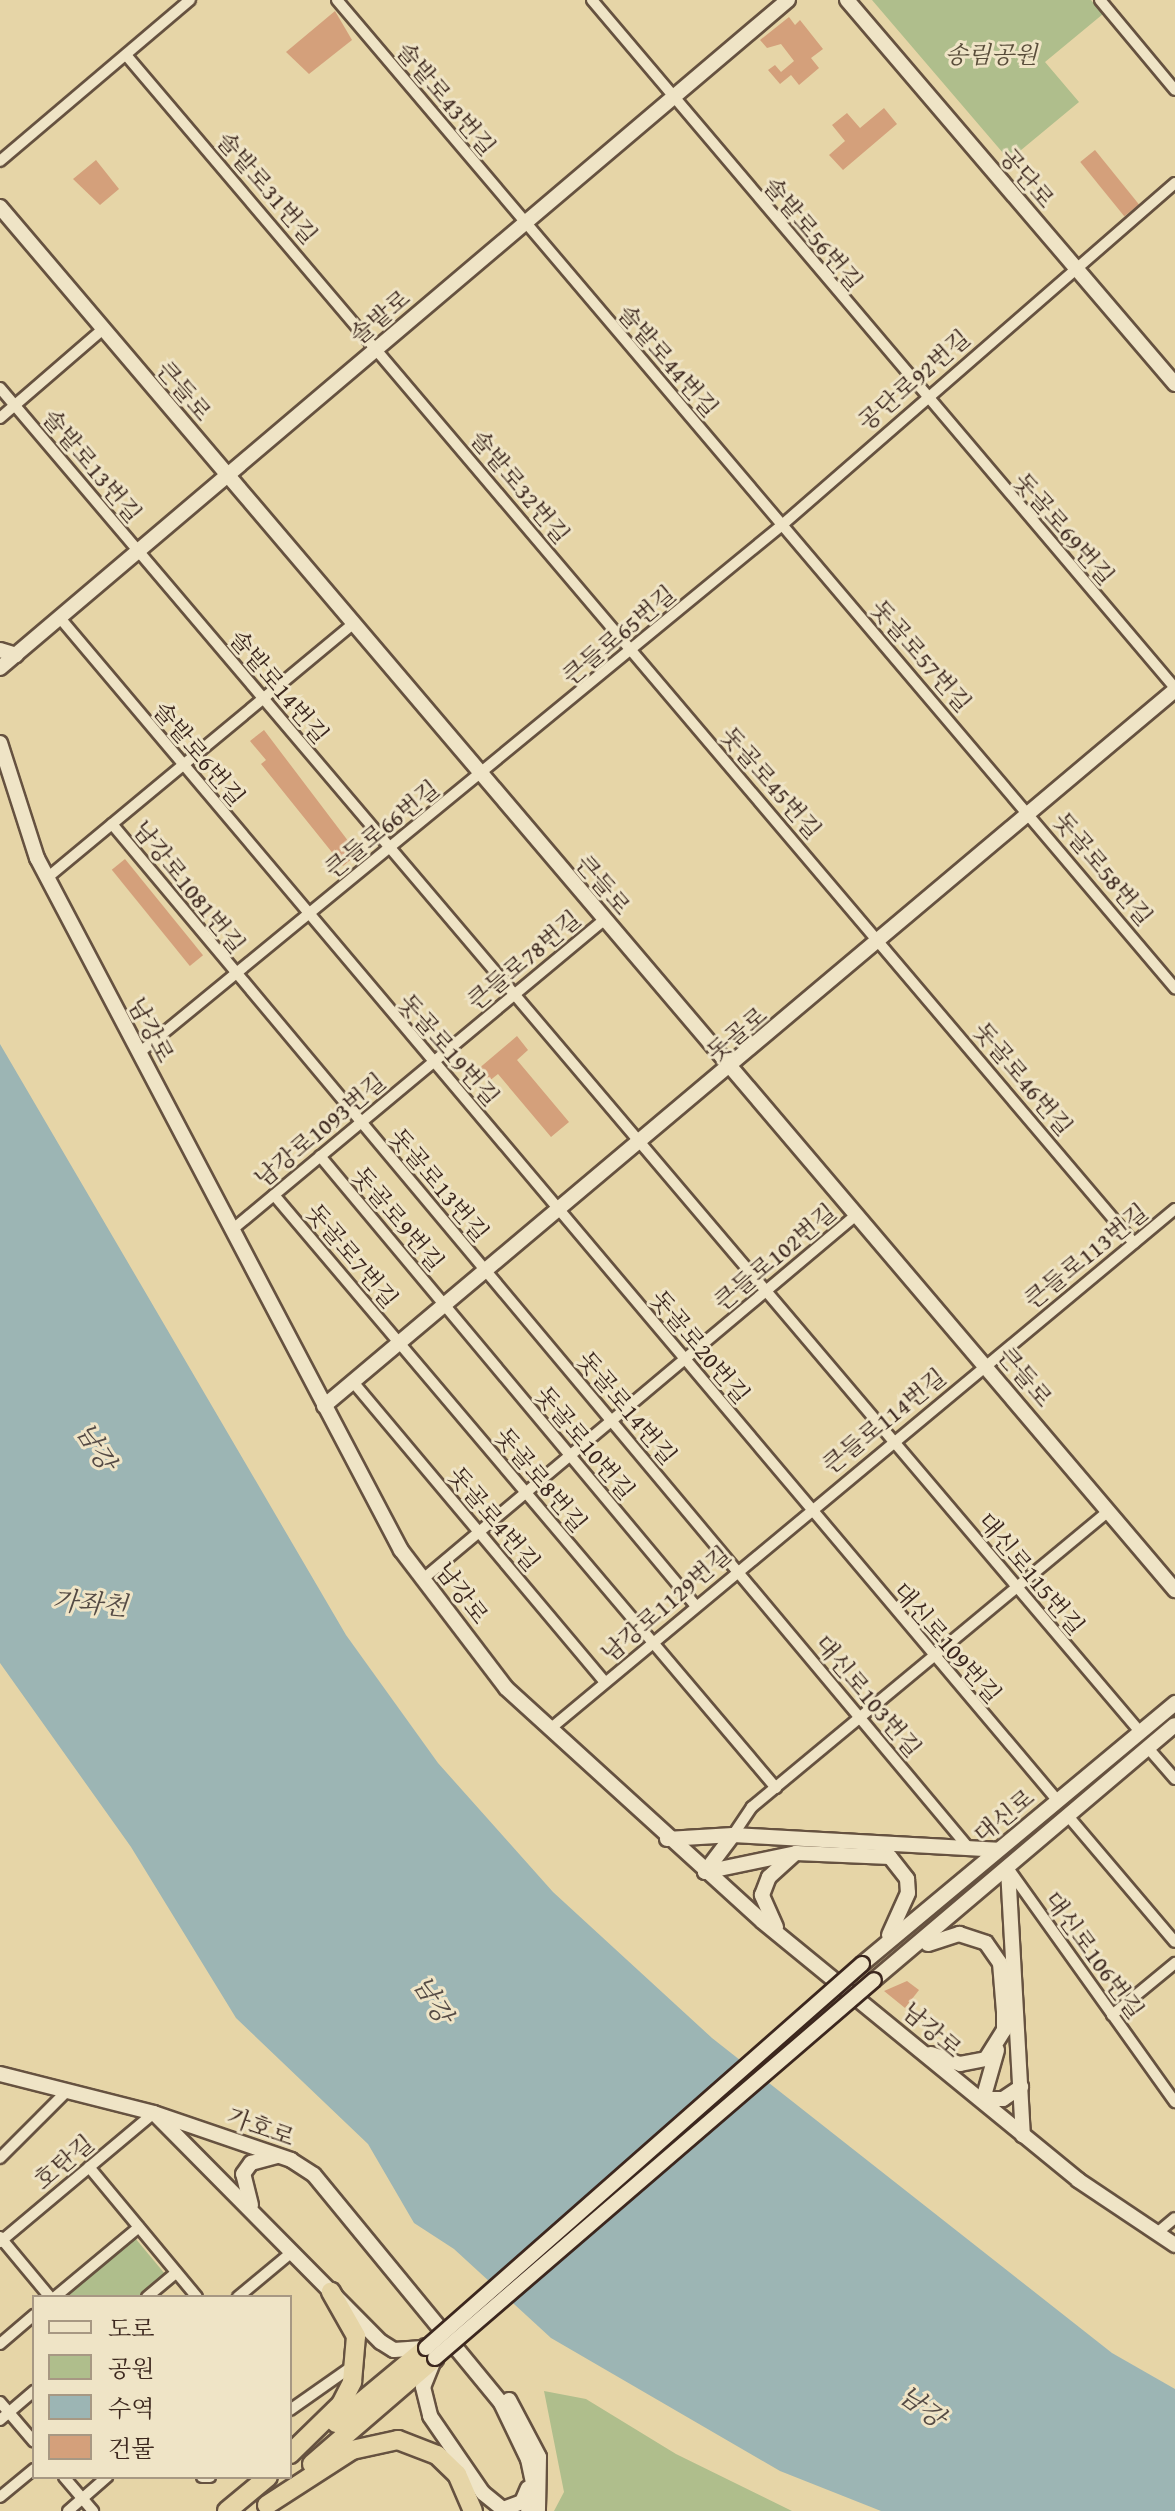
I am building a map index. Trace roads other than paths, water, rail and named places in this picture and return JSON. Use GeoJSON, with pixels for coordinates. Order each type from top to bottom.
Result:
{"type":"FeatureCollection","features":[{"type":"Feature","properties":{"kind":"highway"},"geometry":{"type":"LineString","coordinates":[[292,2455],[341,2404],[356,2364],[356,2336],[331,2292]]}},
{"type":"Feature","properties":{"kind":"highway"},"geometry":{"type":"LineString","coordinates":[[292,2456],[431,2353]]}},
{"type":"Feature","properties":{"kind":"highway"},"geometry":{"type":"LineString","coordinates":[[263,2508],[431,2353]]}},
{"type":"Feature","properties":{"kind":"highway"},"geometry":{"type":"LineString","coordinates":[[263,2508],[352,2450],[398,2440],[437,2455],[457,2474],[473,2511]]}},
{"type":"Feature","properties":{"kind":"highway"},"geometry":{"type":"LineString","coordinates":[[227,2511],[264,2479]]}},
{"type":"Feature","properties":{"kind":"street"},"geometry":{"type":"LineString","coordinates":[[0,161],[190,0]]}},
{"type":"Feature","properties":{"kind":"street","name":"솔밭로43번길"},"geometry":{"type":"LineString","coordinates":[[337,0],[524,223]]}},
{"type":"Feature","properties":{"kind":"street","name":"솔밭로56번길"},"geometry":{"type":"LineString","coordinates":[[592,0],[924,396]]}},
{"type":"Feature","properties":{"kind":"street","name":"솔밭로"},"geometry":{"type":"LineString","coordinates":[[0,668],[788,0]]}},
{"type":"Feature","properties":{"kind":"street","name":"공단로"},"geometry":{"type":"LineString","coordinates":[[847,0],[1175,384]]}},
{"type":"Feature","properties":{"kind":"street"},"geometry":{"type":"LineString","coordinates":[[1100,0],[1175,90]]}},
{"type":"Feature","properties":{"kind":"street","name":"솔밭로31번길"},"geometry":{"type":"LineString","coordinates":[[126,55],[378,348]]}},
{"type":"Feature","properties":{"kind":"street","name":"공단로92번길"},"geometry":{"type":"LineString","coordinates":[[782,525],[924,396],[1175,183]]}},
{"type":"Feature","properties":{"kind":"street","name":"큰들로"},"geometry":{"type":"LineString","coordinates":[[0,207],[1175,1590]]}},
{"type":"Feature","properties":{"kind":"street","name":"솔밭로44번길"},"geometry":{"type":"LineString","coordinates":[[524,223],[782,525]]}},
{"type":"Feature","properties":{"kind":"street"},"geometry":{"type":"LineString","coordinates":[[0,418],[103,329]]}},
{"type":"Feature","properties":{"kind":"street","name":"솔밭로32번길"},"geometry":{"type":"LineString","coordinates":[[378,348],[630,652]]}},
{"type":"Feature","properties":{"kind":"street","name":"솔밭로13번길"},"geometry":{"type":"LineString","coordinates":[[0,388],[138,551]]}},
{"type":"Feature","properties":{"kind":"street","name":"돗골로69번길"},"geometry":{"type":"LineString","coordinates":[[924,396],[1175,689]]}},
{"type":"Feature","properties":{"kind":"street","name":"큰들로65번길"},"geometry":{"type":"LineString","coordinates":[[481,775],[782,525]]}},
{"type":"Feature","properties":{"kind":"street","name":"돗골로57번길"},"geometry":{"type":"LineString","coordinates":[[782,525],[1030,813]]}},
{"type":"Feature","properties":{"kind":"street","name":"솔밭로14번길"},"geometry":{"type":"LineString","coordinates":[[138,551],[641,1145]]}},
{"type":"Feature","properties":{"kind":"street","name":"솔밭로6번길"},"geometry":{"type":"LineString","coordinates":[[60,618],[308,915]]}},
{"type":"Feature","properties":{"kind":"street"},"geometry":{"type":"LineString","coordinates":[[47,878],[353,624]]}},
{"type":"Feature","properties":{"kind":"street"},"geometry":{"type":"LineString","coordinates":[[0,650],[16,655]]}},
{"type":"Feature","properties":{"kind":"street","name":"돗골로45번길"},"geometry":{"type":"LineString","coordinates":[[630,652],[881,941]]}},
{"type":"Feature","properties":{"kind":"street","name":"돗골로"},"geometry":{"type":"LineString","coordinates":[[324,1406],[641,1145],[1175,689]]}},
{"type":"Feature","properties":{"kind":"street","name":"남강로"},"geometry":{"type":"LineString","coordinates":[[0,743],[47,878],[324,1406],[423,1579],[506,1688],[705,1872],[983,2099],[1023,2136],[1175,2245]]}},
{"type":"Feature","properties":{"kind":"street","name":"큰들로66번길"},"geometry":{"type":"LineString","coordinates":[[308,915],[481,775]]}},
{"type":"Feature","properties":{"kind":"street","name":"돗골로58번길"},"geometry":{"type":"LineString","coordinates":[[1030,813],[1175,988]]}},
{"type":"Feature","properties":{"kind":"street","name":"남강로1081번길"},"geometry":{"type":"LineString","coordinates":[[112,824],[235,974]]}},
{"type":"Feature","properties":{"kind":"street","name":"남강로1081번길"},"geometry":{"type":"LineString","coordinates":[[139,1053],[308,915]]}},
{"type":"Feature","properties":{"kind":"street","name":"돗골로19번길"},"geometry":{"type":"LineString","coordinates":[[308,915],[561,1211]]}},
{"type":"Feature","properties":{"kind":"street","name":"큰들로78번길"},"geometry":{"type":"LineString","coordinates":[[434,1062],[604,920]]}},
{"type":"Feature","properties":{"kind":"street","name":"돗골로46번길"},"geometry":{"type":"LineString","coordinates":[[881,941],[1134,1243]]}},
{"type":"Feature","properties":{"kind":"street","name":"돗골로13번길"},"geometry":{"type":"LineString","coordinates":[[235,974],[487,1272]]}},
{"type":"Feature","properties":{"kind":"street","name":"남강로1093번길"},"geometry":{"type":"LineString","coordinates":[[233,1229],[434,1062]]}},
{"type":"Feature","properties":{"kind":"street","name":"대신로115번길"},"geometry":{"type":"LineString","coordinates":[[641,1145],[1140,1732]]}},
{"type":"Feature","properties":{"kind":"street","name":"돗골로9번길"},"geometry":{"type":"LineString","coordinates":[[320,1156],[445,1306]]}},
{"type":"Feature","properties":{"kind":"street","name":"돗골로7번길"},"geometry":{"type":"LineString","coordinates":[[274,1195],[400,1344]]}},
{"type":"Feature","properties":{"kind":"street","name":"큰들로113번길"},"geometry":{"type":"LineString","coordinates":[[985,1365],[1175,1209]]}},
{"type":"Feature","properties":{"kind":"street","name":"돗골로20번길"},"geometry":{"type":"LineString","coordinates":[[561,1211],[808,1509]]}},
{"type":"Feature","properties":{"kind":"street","name":"큰들로102번길"},"geometry":{"type":"LineString","coordinates":[[423,1579],[855,1216]]}},
{"type":"Feature","properties":{"kind":"street","name":"돗골로14번길"},"geometry":{"type":"LineString","coordinates":[[487,1272],[737,1569]]}},
{"type":"Feature","properties":{"kind":"street","name":"돗골로10번길"},"geometry":{"type":"LineString","coordinates":[[445,1306],[695,1605]]}},
{"type":"Feature","properties":{"kind":"street","name":"돗골로8번길"},"geometry":{"type":"LineString","coordinates":[[400,1344],[776,1788]]}},
{"type":"Feature","properties":{"kind":"street","name":"큰들로114번길"},"geometry":{"type":"LineString","coordinates":[[808,1509],[985,1365]]}},
{"type":"Feature","properties":{"kind":"street","name":"돗골로4번길"},"geometry":{"type":"LineString","coordinates":[[353,1382],[605,1682]]}},
{"type":"Feature","properties":{"kind":"street","name":"남강로1129번길"},"geometry":{"type":"LineString","coordinates":[[550,1729],[808,1509]]}},
{"type":"Feature","properties":{"kind":"street","name":"대신로109번길"},"geometry":{"type":"LineString","coordinates":[[808,1509],[1058,1801]]}},
{"type":"Feature","properties":{"kind":"street"},"geometry":{"type":"LineString","coordinates":[[705,1872],[752,1807],[862,1720],[1108,1511]]}},
{"type":"Feature","properties":{"kind":"street","name":"대신로103번길"},"geometry":{"type":"LineString","coordinates":[[737,1569],[968,1847]]}},
{"type":"Feature","properties":{"kind":"street","name":"대신로"},"geometry":{"type":"LineString","coordinates":[[431,2353],[879,1949],[1175,1703]]}},
{"type":"Feature","properties":{"kind":"street","name":"대신로"},"geometry":{"type":"LineString","coordinates":[[431,2353],[1175,1725]]}},
{"type":"Feature","properties":{"kind":"street"},"geometry":{"type":"LineString","coordinates":[[1148,1748],[1175,1779]]}},
{"type":"Feature","properties":{"kind":"street"},"geometry":{"type":"LineString","coordinates":[[1068,1816],[1175,1942]]}},
{"type":"Feature","properties":{"kind":"street"},"geometry":{"type":"LineString","coordinates":[[667,1839],[733,1835],[998,1850]]}},
{"type":"Feature","properties":{"kind":"street"},"geometry":{"type":"LineString","coordinates":[[705,1872],[796,1853],[877,1853],[900,1866],[907,1879],[905,1907],[879,1949]]}},
{"type":"Feature","properties":{"kind":"street"},"geometry":{"type":"LineString","coordinates":[[780,1934],[762,1895],[769,1877],[796,1853]]}},
{"type":"Feature","properties":{"kind":"street"},"geometry":{"type":"LineString","coordinates":[[1008,1869],[1023,2136]]}},
{"type":"Feature","properties":{"kind":"street","name":"대신로106번길"},"geometry":{"type":"LineString","coordinates":[[1008,1869],[1175,2102]]}},
{"type":"Feature","properties":{"kind":"street"},"geometry":{"type":"LineString","coordinates":[[899,1960],[942,1937],[972,1935],[986,1943],[1000,1963],[1004,2030],[983,2099]]}},
{"type":"Feature","properties":{"kind":"street"},"geometry":{"type":"LineString","coordinates":[[1112,2015],[1175,1963]]}},
{"type":"Feature","properties":{"kind":"street"},"geometry":{"type":"LineString","coordinates":[[997,2050],[997,2077],[1018,2089]]}},
{"type":"Feature","properties":{"kind":"street"},"geometry":{"type":"LineString","coordinates":[[927,2053],[960,2064],[986,2059],[997,2050]]}},
{"type":"Feature","properties":{"kind":"street","name":"가호로"},"geometry":{"type":"LineString","coordinates":[[2,2079],[154,2113],[281,2156],[334,2195],[528,2427],[543,2480],[538,2511]]}},
{"type":"Feature","properties":{"kind":"street"},"geometry":{"type":"LineString","coordinates":[[983,2099],[1018,2089]]}},
{"type":"Feature","properties":{"kind":"street"},"geometry":{"type":"LineString","coordinates":[[0,2158],[64,2094]]}},
{"type":"Feature","properties":{"kind":"street"},"geometry":{"type":"LineString","coordinates":[[154,2113],[331,2292],[394,2350],[431,2353],[423,2387],[430,2416],[483,2493],[503,2509],[522,2502],[528,2459]]}},
{"type":"Feature","properties":{"kind":"street","name":"호탄길"},"geometry":{"type":"LineString","coordinates":[[1,2240],[154,2113]]}},
{"type":"Feature","properties":{"kind":"street"},"geometry":{"type":"LineString","coordinates":[[273,2234],[245,2197],[243,2174],[263,2157],[281,2156]]}},
{"type":"Feature","properties":{"kind":"street"},"geometry":{"type":"LineString","coordinates":[[89,2167],[195,2295]]}},
{"type":"Feature","properties":{"kind":"street"},"geometry":{"type":"LineString","coordinates":[[1157,2233],[1175,2218]]}},
{"type":"Feature","properties":{"kind":"street"},"geometry":{"type":"LineString","coordinates":[[55,2295],[139,2227]]}},
{"type":"Feature","properties":{"kind":"street"},"geometry":{"type":"LineString","coordinates":[[1,2240],[51,2295]]}},
{"type":"Feature","properties":{"kind":"street"},"geometry":{"type":"LineString","coordinates":[[240,2295],[292,2252]]}},
{"type":"Feature","properties":{"kind":"street"},"geometry":{"type":"LineString","coordinates":[[149,2295],[176,2273]]}},
{"type":"Feature","properties":{"kind":"street"},"geometry":{"type":"LineString","coordinates":[[0,2344],[32,2317]]}},
{"type":"Feature","properties":{"kind":"street","name":"가호로"},"geometry":{"type":"LineString","coordinates":[[473,2363],[517,2429],[533,2483],[528,2511]]}},
{"type":"Feature","properties":{"kind":"street"},"geometry":{"type":"LineString","coordinates":[[292,2407],[356,2364]]}},
{"type":"Feature","properties":{"kind":"street"},"geometry":{"type":"LineString","coordinates":[[0,2420],[32,2393]]}},
{"type":"Feature","properties":{"kind":"street"},"geometry":{"type":"LineString","coordinates":[[0,2402],[32,2440]]}},
{"type":"Feature","properties":{"kind":"street"},"geometry":{"type":"LineString","coordinates":[[0,2497],[32,2471]]}},
{"type":"Feature","properties":{"kind":"street"},"geometry":{"type":"LineString","coordinates":[[66,2479],[93,2511]]}},
{"type":"Feature","properties":{"kind":"street"},"geometry":{"type":"LineString","coordinates":[[68,2511],[105,2479]]}},
{"type":"Feature","properties":{"kind":"street"},"geometry":{"type":"LineString","coordinates":[[483,2493],[486,2511]]}},
{"type":"Feature","properties":{"kind":"water"},"geometry":{"type":"Polygon","coordinates":[[[0,1044],[346,1635],[438,1763],[553,1892],[712,2038],[1112,2353],[1175,2389],[1175,2511],[881,2511],[780,2471],[551,2338],[454,2249],[414,2223],[368,2144],[236,2018],[131,1847],[0,1663],[0,1044]]]}},
{"type":"Feature","properties":{"kind":"park label","name":"송림공원"},"geometry":{"type":"Point","coordinates":[991,55]}},
{"type":"Feature","properties":{"kind":"water label","name":"남강"},"geometry":{"type":"Point","coordinates":[96,1446]}},
{"type":"Feature","properties":{"kind":"water label","name":"가좌천"},"geometry":{"type":"Point","coordinates":[90,1603]}},
{"type":"Feature","properties":{"kind":"water label","name":"남강"},"geometry":{"type":"Point","coordinates":[433,1999]}},
{"type":"Feature","properties":{"kind":"water label","name":"남강"},"geometry":{"type":"Point","coordinates":[922,2406]}}]}
